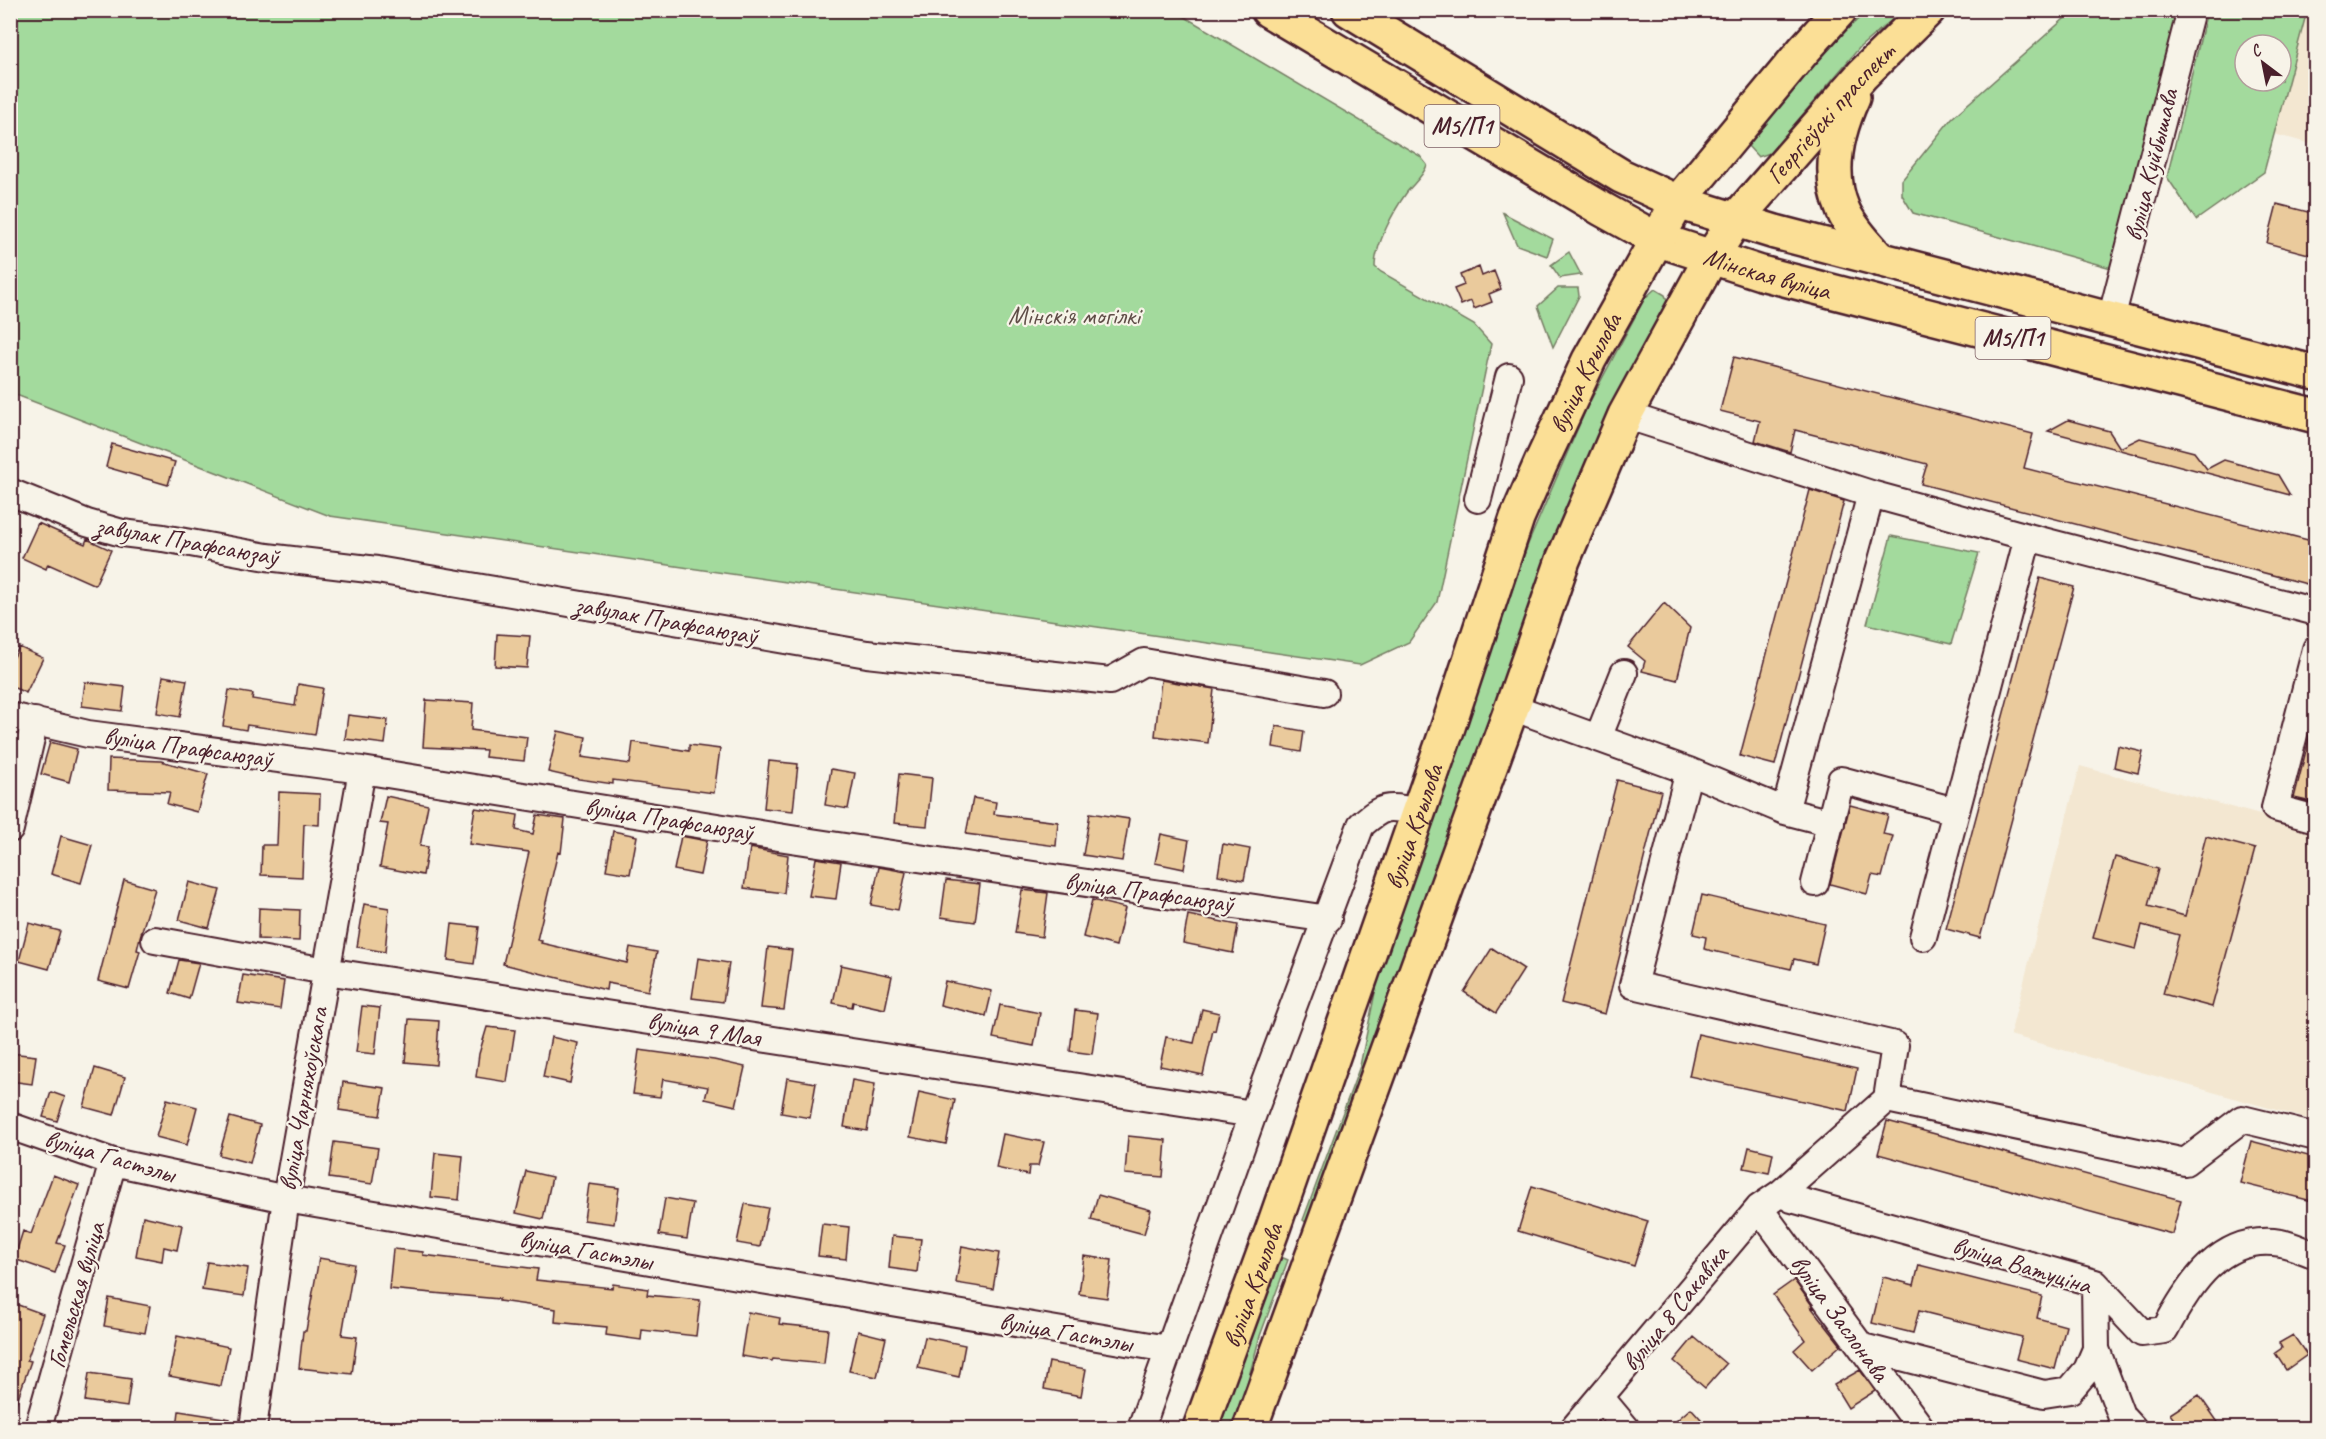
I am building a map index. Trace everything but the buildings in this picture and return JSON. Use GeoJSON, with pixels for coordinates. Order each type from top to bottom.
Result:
{"type":"FeatureCollection","features":[{"type":"Feature","properties":{"kind":"main road","name":"Мінская вуліца"},"geometry":{"type":"LineString","coordinates":[[1268,10],[1656,239],[1712,255],[1761,273],[2316,416]]}},
{"type":"Feature","properties":{"kind":"main road","name":"Мінская вуліца"},"geometry":{"type":"LineString","coordinates":[[1349,10],[1621,176],[1678,202],[1880,259],[2316,373]]}},
{"type":"Feature","properties":{"kind":"main road"},"geometry":{"type":"LineString","coordinates":[[1678,202],[1803,51],[1840,10]]}},
{"type":"Feature","properties":{"kind":"main road","name":"Георгіеўскі праспект"},"geometry":{"type":"LineString","coordinates":[[1712,255],[1736,219],[1863,75],[1928,10]]}},
{"type":"Feature","properties":{"kind":"main road"},"geometry":{"type":"LineString","coordinates":[[1863,75],[1838,137],[1834,176],[1840,203],[1849,221],[1880,259]]}},
{"type":"Feature","properties":{"kind":"main road","name":"вуліца Крылова"},"geometry":{"type":"LineString","coordinates":[[1200,1428],[1272,1231],[1418,812],[1517,518],[1589,360],[1678,202]]}},
{"type":"Feature","properties":{"kind":"main road","name":"вуліца Крылова"},"geometry":{"type":"LineString","coordinates":[[1250,1428],[1512,707],[1563,560],[1625,415],[1712,255]]}},
{"type":"Feature","properties":{"kind":"main road"},"geometry":{"type":"LineString","coordinates":[[1272,1231],[1316,1247]]}},
{"type":"Feature","properties":{"kind":"street","name":"вуліца Куйбышава"},"geometry":{"type":"LineString","coordinates":[[2111,319],[2191,10]]}},
{"type":"Feature","properties":{"kind":"street"},"geometry":{"type":"LineString","coordinates":[[1478,500],[1509,377]]}},
{"type":"Feature","properties":{"kind":"street"},"geometry":{"type":"LineString","coordinates":[[1625,415],[1871,494],[2316,612]]}},
{"type":"Feature","properties":{"kind":"street","name":"завулак Прафсаюзаў"},"geometry":{"type":"LineString","coordinates":[[10,492],[87,523],[122,533],[163,537],[267,557],[376,570],[867,654],[1110,681],[1144,662],[1324,693]]}},
{"type":"Feature","properties":{"kind":"street"},"geometry":{"type":"LineString","coordinates":[[1785,811],[1871,494]]}},
{"type":"Feature","properties":{"kind":"street"},"geometry":{"type":"LineString","coordinates":[[1923,937],[2028,537]]}},
{"type":"Feature","properties":{"kind":"street"},"geometry":{"type":"LineString","coordinates":[[2316,649],[2275,808],[2316,819]]}},
{"type":"Feature","properties":{"kind":"street"},"geometry":{"type":"LineString","coordinates":[[1598,738],[1624,673]]}},
{"type":"Feature","properties":{"kind":"street"},"geometry":{"type":"LineString","coordinates":[[1512,707],[1689,771],[1785,811],[1831,823]]}},
{"type":"Feature","properties":{"kind":"street"},"geometry":{"type":"LineString","coordinates":[[10,829],[23,719]]}},
{"type":"Feature","properties":{"kind":"street","name":"вуліца Прафсаюзаў"},"geometry":{"type":"LineString","coordinates":[[23,719],[88,734],[362,770],[802,840],[1328,919]]}},
{"type":"Feature","properties":{"kind":"street","name":"вуліца Чарняхоўскага"},"geometry":{"type":"LineString","coordinates":[[253,1428],[286,1199],[362,770]]}},
{"type":"Feature","properties":{"kind":"street"},"geometry":{"type":"LineString","coordinates":[[1689,771],[1633,985],[1895,1045],[1887,1099],[2185,1162],[2242,1119],[2316,1137]]}},
{"type":"Feature","properties":{"kind":"street"},"geometry":{"type":"LineString","coordinates":[[1815,884],[1841,780],[1955,811]]}},
{"type":"Feature","properties":{"kind":"street"},"geometry":{"type":"LineString","coordinates":[[1141,1428],[1253,1114],[1328,919],[1361,825],[1373,814],[1390,806],[1418,812]]}},
{"type":"Feature","properties":{"kind":"street","name":"вуліца 9 Мая"},"geometry":{"type":"LineString","coordinates":[[155,940],[326,971],[1253,1114]]}},
{"type":"Feature","properties":{"kind":"street","name":"вуліца 8 Сакавіка"},"geometry":{"type":"LineString","coordinates":[[1575,1428],[1759,1208],[1781,1193],[1887,1099]]}},
{"type":"Feature","properties":{"kind":"street","name":"вуліца Гастэлы"},"geometry":{"type":"LineString","coordinates":[[10,1126],[114,1162],[286,1199],[1168,1349]]}},
{"type":"Feature","properties":{"kind":"street","name":"Гомельская вуліца"},"geometry":{"type":"LineString","coordinates":[[38,1428],[114,1162]]}},
{"type":"Feature","properties":{"kind":"street","name":"вуліца Ватуціна"},"geometry":{"type":"LineString","coordinates":[[1781,1193],[1791,1199],[2095,1283],[2142,1333],[2165,1330],[2181,1300],[2201,1273],[2223,1253],[2252,1241],[2282,1243],[2316,1255]]}},
{"type":"Feature","properties":{"kind":"street","name":"вуліца Заслонава"},"geometry":{"type":"LineString","coordinates":[[1759,1208],[1921,1428]]}},
{"type":"Feature","properties":{"kind":"street"},"geometry":{"type":"LineString","coordinates":[[2095,1283],[2096,1349],[2121,1415],[2133,1428]]}},
{"type":"Feature","properties":{"kind":"street"},"geometry":{"type":"LineString","coordinates":[[1863,1347],[2044,1394],[2070,1390],[2087,1370],[2096,1349]]}},
{"type":"Feature","properties":{"kind":"street"},"geometry":{"type":"LineString","coordinates":[[1601,1398],[1626,1428]]}},
{"type":"Feature","properties":{"kind":"shaded area"},"geometry":{"type":"Polygon","coordinates":[[[2307,11],[2315,11],[2315,145],[2274,134],[2285,93],[2293,93],[2293,63],[2307,11]]]}},
{"type":"Feature","properties":{"kind":"shaded area"},"geometry":{"type":"Polygon","coordinates":[[[2080,766],[2315,830],[2315,1121],[2010,1035],[2080,766]]]}},
{"type":"Feature","properties":{"kind":"green space","name":"Мінскія могілкі"},"geometry":{"type":"Polygon","coordinates":[[[10,11],[1175,11],[1420,156],[1427,165],[1391,218],[1378,249],[1375,267],[1474,325],[1491,344],[1437,602],[1409,642],[1360,665],[330,516],[11,393],[10,11]]]}},
{"type":"Feature","properties":{"kind":"green space"},"geometry":{"type":"Polygon","coordinates":[[[1867,11],[1902,11],[1860,47],[1770,153],[1758,157],[1748,146],[1819,59],[1867,11]]]}},
{"type":"Feature","properties":{"kind":"green space"},"geometry":{"type":"Polygon","coordinates":[[[2073,11],[2183,11],[2115,269],[1913,213],[1902,195],[1902,180],[1952,118],[2073,11]]]}},
{"type":"Feature","properties":{"kind":"green space"},"geometry":{"type":"Polygon","coordinates":[[[2207,11],[2307,11],[2293,63],[2293,33],[2233,33],[2233,93],[2285,93],[2264,172],[2196,220],[2167,177],[2207,11]]]}},
{"type":"Feature","properties":{"kind":"green space"},"geometry":{"type":"Polygon","coordinates":[[[1503,213],[1553,239],[1547,256],[1517,245],[1503,213]]]}},
{"type":"Feature","properties":{"kind":"green space"},"geometry":{"type":"Polygon","coordinates":[[[1569,252],[1581,275],[1560,278],[1551,265],[1569,252]]]}},
{"type":"Feature","properties":{"kind":"green space"},"geometry":{"type":"Polygon","coordinates":[[[1558,288],[1578,288],[1579,296],[1553,347],[1538,306],[1558,288]]]}},
{"type":"Feature","properties":{"kind":"green space"},"geometry":{"type":"Polygon","coordinates":[[[1655,289],[1665,295],[1668,303],[1619,396],[1576,487],[1308,1224],[1303,1220],[1360,1066],[1378,978],[1528,544],[1587,407],[1645,298],[1655,289]]]}},
{"type":"Feature","properties":{"kind":"green space"},"geometry":{"type":"Polygon","coordinates":[[[1891,536],[1979,553],[1951,644],[1867,624],[1891,536]]]}},
{"type":"Feature","properties":{"kind":"green space"},"geometry":{"type":"Polygon","coordinates":[[[1281,1257],[1288,1260],[1260,1336],[1235,1428],[1219,1428],[1281,1257]]]}}]}
